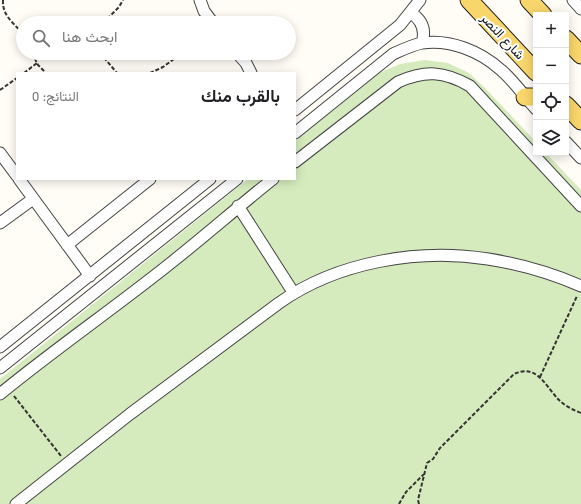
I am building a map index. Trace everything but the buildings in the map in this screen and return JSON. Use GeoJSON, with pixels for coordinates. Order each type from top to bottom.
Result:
{"type":"FeatureCollection","features":[{"type":"Feature","properties":{"kind":"main road","name":"شارع النصر"},"geometry":{"type":"LineString","coordinates":[[469,0],[533,69]]}},
{"type":"Feature","properties":{"kind":"main road"},"geometry":{"type":"LineString","coordinates":[[529,0],[540,12]]}},
{"type":"Feature","properties":{"kind":"main road"},"geometry":{"type":"LineString","coordinates":[[569,42],[581,55]]}},
{"type":"Feature","properties":{"kind":"main road"},"geometry":{"type":"LineString","coordinates":[[569,108],[581,121]]}},
{"type":"Feature","properties":{"kind":"street"},"geometry":{"type":"LineString","coordinates":[[200,0],[208,16]]}},
{"type":"Feature","properties":{"kind":"street"},"geometry":{"type":"LineString","coordinates":[[296,109],[400,26],[420,0]]}},
{"type":"Feature","properties":{"kind":"street"},"geometry":{"type":"LineString","coordinates":[[411,13],[416,16],[423,25],[424,34],[422,43]]}},
{"type":"Feature","properties":{"kind":"street"},"geometry":{"type":"LineString","coordinates":[[296,132],[393,54],[422,43],[445,44],[473,51],[489,60],[502,70],[532,101]]}},
{"type":"Feature","properties":{"kind":"street"},"geometry":{"type":"LineString","coordinates":[[242,60],[250,72]]}},
{"type":"Feature","properties":{"kind":"street"},"geometry":{"type":"LineString","coordinates":[[296,161],[398,82],[412,76],[427,73],[442,74],[457,79],[470,86],[581,206]]}},
{"type":"Feature","properties":{"kind":"street"},"geometry":{"type":"LineString","coordinates":[[569,145],[581,158]]}},
{"type":"Feature","properties":{"kind":"street"},"geometry":{"type":"LineString","coordinates":[[0,153],[16,175]]}},
{"type":"Feature","properties":{"kind":"street"},"geometry":{"type":"LineString","coordinates":[[20,180],[90,276]]}},
{"type":"Feature","properties":{"kind":"street"},"geometry":{"type":"LineString","coordinates":[[67,245],[149,180]]}},
{"type":"Feature","properties":{"kind":"street"},"geometry":{"type":"LineString","coordinates":[[0,347],[209,180]]}},
{"type":"Feature","properties":{"kind":"street"},"geometry":{"type":"LineString","coordinates":[[0,368],[236,180]]}},
{"type":"Feature","properties":{"kind":"street"},"geometry":{"type":"LineString","coordinates":[[4,391],[171,262],[272,180]]}},
{"type":"Feature","properties":{"kind":"street"},"geometry":{"type":"LineString","coordinates":[[0,223],[33,199]]}},
{"type":"Feature","properties":{"kind":"street"},"geometry":{"type":"LineString","coordinates":[[238,206],[293,292]]}},
{"type":"Feature","properties":{"kind":"street"},"geometry":{"type":"LineString","coordinates":[[16,504],[130,414],[293,292],[333,275],[375,263],[426,256],[457,256],[517,264],[546,273],[578,286]]}},
{"type":"Feature","properties":{"kind":"path"},"geometry":{"type":"LineString","coordinates":[[3,0],[3,7],[7,18],[16,27]]}},
{"type":"Feature","properties":{"kind":"path"},"geometry":{"type":"LineString","coordinates":[[109,16],[119,7],[123,0]]}},
{"type":"Feature","properties":{"kind":"path"},"geometry":{"type":"LineString","coordinates":[[36,60],[45,72]]}},
{"type":"Feature","properties":{"kind":"path"},"geometry":{"type":"LineString","coordinates":[[106,60],[116,72]]}},
{"type":"Feature","properties":{"kind":"path"},"geometry":{"type":"LineString","coordinates":[[152,72],[164,67],[173,60]]}},
{"type":"Feature","properties":{"kind":"path"},"geometry":{"type":"LineString","coordinates":[[25,72],[37,63]]}},
{"type":"Feature","properties":{"kind":"path"},"geometry":{"type":"LineString","coordinates":[[0,90],[16,79]]}},
{"type":"Feature","properties":{"kind":"path"},"geometry":{"type":"LineString","coordinates":[[540,377],[578,286]]}},
{"type":"Feature","properties":{"kind":"path"},"geometry":{"type":"LineString","coordinates":[[419,504],[418,500],[427,463],[433,459],[440,448],[514,374],[520,371],[528,371],[540,377],[560,401],[581,413]]}},
{"type":"Feature","properties":{"kind":"path"},"geometry":{"type":"LineString","coordinates":[[4,391],[67,464]]}},
{"type":"Feature","properties":{"kind":"path"},"geometry":{"type":"LineString","coordinates":[[399,504],[406,492],[426,472]]}},
{"type":"Feature","properties":{"kind":"green space"},"geometry":{"type":"Polygon","coordinates":[[[425,60],[448,63],[469,73],[533,139],[533,156],[549,156],[581,190],[581,504],[0,504],[0,379],[247,180],[296,180],[296,140],[381,72],[400,64],[425,60]]]}}]}
